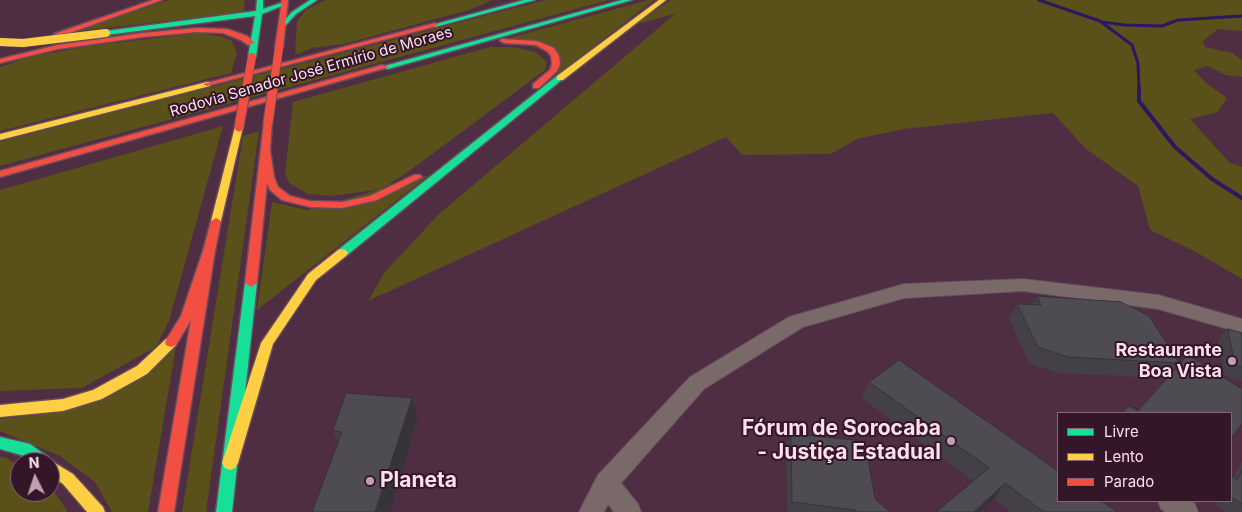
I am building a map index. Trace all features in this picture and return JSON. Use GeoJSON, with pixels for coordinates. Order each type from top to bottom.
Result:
{"type":"FeatureCollection","features":[{"type":"Feature","properties":{"kind":"main road"},"geometry":{"type":"LineString","coordinates":[[0,54],[158,0]]}},
{"type":"Feature","properties":{"kind":"main road"},"geometry":{"type":"LineString","coordinates":[[166,512],[209,251],[239,127],[260,0]]}},
{"type":"Feature","properties":{"kind":"main road"},"geometry":{"type":"LineString","coordinates":[[282,25],[294,13],[314,0]]}},
{"type":"Feature","properties":{"kind":"main road"},"geometry":{"type":"LineString","coordinates":[[459,19],[496,5],[501,0]]}},
{"type":"Feature","properties":{"kind":"main road","name":"Rodovia Senador José Ermírio de Moraes"},"geometry":{"type":"LineString","coordinates":[[0,137],[532,0]]}},
{"type":"Feature","properties":{"kind":"main road","name":"Rodovia Senador José Ermírio de Moraes"},"geometry":{"type":"LineString","coordinates":[[0,174],[629,0]]}},
{"type":"Feature","properties":{"kind":"main road"},"geometry":{"type":"LineString","coordinates":[[230,463],[268,344],[293,303],[312,277],[555,82],[663,0]]}},
{"type":"Feature","properties":{"kind":"main road"},"geometry":{"type":"LineString","coordinates":[[0,42],[24,43],[259,13],[285,2]]}},
{"type":"Feature","properties":{"kind":"main road"},"geometry":{"type":"LineString","coordinates":[[224,512],[268,122],[285,2]]}},
{"type":"Feature","properties":{"kind":"main road"},"geometry":{"type":"LineString","coordinates":[[192,22],[220,21],[243,24],[251,30],[252,51]]}},
{"type":"Feature","properties":{"kind":"main road"},"geometry":{"type":"LineString","coordinates":[[0,61],[58,47],[143,35],[197,30],[231,33],[252,51]]}},
{"type":"Feature","properties":{"kind":"main road"},"geometry":{"type":"LineString","coordinates":[[266,151],[269,176],[274,188],[286,198],[310,204],[342,205],[373,198],[400,187],[422,174],[546,78],[553,71],[556,64],[555,56],[551,50],[537,43],[515,41],[466,45]]}},
{"type":"Feature","properties":{"kind":"main road"},"geometry":{"type":"LineString","coordinates":[[0,411],[64,405],[97,396],[142,370],[165,350],[179,332],[187,316],[209,251]]}},
{"type":"Feature","properties":{"kind":"main road"},"geometry":{"type":"LineString","coordinates":[[0,443],[25,449],[29,452]]}},
{"type":"Feature","properties":{"kind":"main road"},"geometry":{"type":"LineString","coordinates":[[60,474],[68,479],[97,512]]}},
{"type":"Feature","properties":{"kind":"street"},"geometry":{"type":"LineString","coordinates":[[591,512],[606,483],[697,383],[796,322],[904,291],[1024,284],[1158,302],[1242,326]]}},
{"type":"Feature","properties":{"kind":"street"},"geometry":{"type":"LineString","coordinates":[[606,483],[629,512]]}},
{"type":"Feature","properties":{"kind":"street"},"geometry":{"type":"LineString","coordinates":[[1171,502],[1186,512]]}},
{"type":"Feature","properties":{"kind":"shaded area"},"geometry":{"type":"Polygon","coordinates":[[[169,0],[245,0],[244,10],[239,13],[71,32],[169,0]]]}},
{"type":"Feature","properties":{"kind":"shaded area"},"geometry":{"type":"Polygon","coordinates":[[[325,0],[493,0],[469,10],[344,44],[312,48],[299,54],[295,53],[297,21],[306,10],[325,0]]]}},
{"type":"Feature","properties":{"kind":"shaded area"},"geometry":{"type":"Polygon","coordinates":[[[546,0],[609,0],[0,166],[0,142],[546,0]]]}},
{"type":"Feature","properties":{"kind":"shaded area"},"geometry":{"type":"Polygon","coordinates":[[[648,0],[654,0],[554,77],[561,57],[509,38],[648,0]]]}},
{"type":"Feature","properties":{"kind":"shaded area"},"geometry":{"type":"Polygon","coordinates":[[[671,0],[1242,0],[1242,31],[1218,29],[1203,41],[1205,47],[1232,53],[1242,60],[1242,77],[1226,75],[1208,66],[1194,70],[1205,82],[1227,98],[1218,112],[1190,119],[1230,163],[1242,167],[1242,279],[1194,251],[1150,230],[1138,186],[1086,149],[1053,113],[904,129],[857,139],[831,154],[742,155],[726,137],[368,301],[384,273],[438,215],[675,14],[634,25],[671,0]]]}},
{"type":"Feature","properties":{"kind":"shaded area"},"geometry":{"type":"Polygon","coordinates":[[[199,33],[231,40],[237,53],[231,73],[0,131],[0,67],[29,57],[89,46],[199,33]]]}},
{"type":"Feature","properties":{"kind":"shaded area"},"geometry":{"type":"Polygon","coordinates":[[[490,47],[512,47],[536,52],[547,62],[545,70],[408,172],[382,189],[332,196],[308,194],[289,183],[285,173],[293,102],[490,47]]]}},
{"type":"Feature","properties":{"kind":"shaded area"},"geometry":{"type":"Polygon","coordinates":[[[223,126],[169,321],[156,347],[82,388],[0,391],[0,190],[223,126]]]}},
{"type":"Feature","properties":{"kind":"shaded area"},"geometry":{"type":"Polygon","coordinates":[[[259,131],[206,512],[182,512],[243,136],[259,131]]]}},
{"type":"Feature","properties":{"kind":"shaded area"},"geometry":{"type":"Polygon","coordinates":[[[429,175],[257,310],[272,202],[308,210],[429,175]]]}},
{"type":"Feature","properties":{"kind":"shaded area"},"geometry":{"type":"Polygon","coordinates":[[[177,341],[148,512],[112,512],[95,482],[60,456],[60,452],[50,452],[0,431],[0,419],[52,413],[177,341]]]}},
{"type":"Feature","properties":{"kind":"shaded area"},"geometry":{"type":"Polygon","coordinates":[[[0,457],[10,460],[10,502],[60,502],[60,500],[68,512],[0,512],[0,457]]]}},
{"type":"Feature","properties":{"kind":"building"},"geometry":{"type":"Polygon","coordinates":[[[1037,296],[1121,302],[1149,316],[1179,363],[1068,357],[1038,347],[1017,304],[1041,305],[1037,296]]]}},
{"type":"Feature","properties":{"kind":"building"},"geometry":{"type":"Polygon","coordinates":[[[1228,329],[1242,333],[1242,367],[1235,365],[1228,329]]]}},
{"type":"Feature","properties":{"kind":"building"},"geometry":{"type":"Polygon","coordinates":[[[1186,357],[1191,357],[1242,389],[1242,424],[1232,437],[1232,412],[1123,412],[1129,406],[1138,411],[1186,357]]]}},
{"type":"Feature","properties":{"kind":"building"},"geometry":{"type":"Polygon","coordinates":[[[899,360],[1057,470],[1057,502],[1103,502],[1118,512],[1044,512],[1005,483],[974,512],[936,512],[989,468],[869,382],[899,360]]]}},
{"type":"Feature","properties":{"kind":"building","name":"Planeta"},"geometry":{"type":"Polygon","coordinates":[[[346,393],[412,398],[375,512],[312,512],[342,432],[333,431],[346,393]]]}},
{"type":"Feature","properties":{"kind":"building","name":"Fórum de Sorocaba - Justiça Estadual"},"geometry":{"type":"Polygon","coordinates":[[[791,434],[865,441],[875,499],[890,512],[855,512],[856,510],[792,502],[791,434]]]}},
{"type":"Feature","properties":{"kind":"building"},"geometry":{"type":"Polygon","coordinates":[[[1242,471],[1242,504],[1232,498],[1232,477],[1237,480],[1242,471]]]}},
{"type":"Feature","properties":{"kind":"waterway"},"geometry":{"type":"LineString","coordinates":[[1039,0],[1100,21],[1132,45],[1138,63],[1139,89]]}},
{"type":"Feature","properties":{"kind":"waterway"},"geometry":{"type":"LineString","coordinates":[[1102,22],[1124,25],[1162,26],[1178,20],[1242,16]]}},
{"type":"Feature","properties":{"kind":"waterway"},"geometry":{"type":"LineString","coordinates":[[1139,89],[1139,101],[1175,147],[1212,179],[1242,198]]}},
{"type":"Feature","properties":{"kind":"traffic: fast"},"geometry":{"type":"LineString","coordinates":[[252,57],[258,26],[260,0]]}},
{"type":"Feature","properties":{"kind":"traffic: fast"},"geometry":{"type":"LineString","coordinates":[[283,25],[294,13],[314,0]]}},
{"type":"Feature","properties":{"kind":"traffic: fast"},"geometry":{"type":"LineString","coordinates":[[435,25],[532,0]]}},
{"type":"Feature","properties":{"kind":"traffic: fast"},"geometry":{"type":"LineString","coordinates":[[385,67],[629,0]]}},
{"type":"Feature","properties":{"kind":"traffic: fast"},"geometry":{"type":"LineString","coordinates":[[106,33],[259,13],[284,4]]}},
{"type":"Feature","properties":{"kind":"traffic: fast"},"geometry":{"type":"LineString","coordinates":[[342,253],[560,78]]}},
{"type":"Feature","properties":{"kind":"traffic: fast"},"geometry":{"type":"LineString","coordinates":[[224,512],[251,283]]}},
{"type":"Feature","properties":{"kind":"traffic: fast"},"geometry":{"type":"LineString","coordinates":[[0,443],[25,449],[29,452]]}},
{"type":"Feature","properties":{"kind":"traffic: slow"},"geometry":{"type":"LineString","coordinates":[[560,78],[663,0]]}},
{"type":"Feature","properties":{"kind":"traffic: slow"},"geometry":{"type":"LineString","coordinates":[[0,42],[23,43],[106,33]]}},
{"type":"Feature","properties":{"kind":"traffic: slow"},"geometry":{"type":"LineString","coordinates":[[0,137],[207,84]]}},
{"type":"Feature","properties":{"kind":"traffic: slow"},"geometry":{"type":"LineString","coordinates":[[216,221],[239,127]]}},
{"type":"Feature","properties":{"kind":"traffic: slow"},"geometry":{"type":"LineString","coordinates":[[230,463],[267,343],[312,277],[342,253]]}},
{"type":"Feature","properties":{"kind":"traffic: slow"},"geometry":{"type":"LineString","coordinates":[[0,411],[63,405],[97,395],[142,370],[171,342]]}},
{"type":"Feature","properties":{"kind":"traffic: slow"},"geometry":{"type":"LineString","coordinates":[[60,474],[68,479],[97,512]]}},
{"type":"Feature","properties":{"kind":"traffic: jam"},"geometry":{"type":"LineString","coordinates":[[58,34],[159,0]]}},
{"type":"Feature","properties":{"kind":"traffic: jam"},"geometry":{"type":"LineString","coordinates":[[279,48],[285,0]]}},
{"type":"Feature","properties":{"kind":"traffic: jam"},"geometry":{"type":"LineString","coordinates":[[207,84],[435,25]]}},
{"type":"Feature","properties":{"kind":"traffic: jam"},"geometry":{"type":"LineString","coordinates":[[0,61],[58,47],[143,35],[197,30],[224,31],[244,38],[251,43]]}},
{"type":"Feature","properties":{"kind":"traffic: jam"},"geometry":{"type":"LineString","coordinates":[[504,41],[537,43],[551,50],[555,56],[556,64],[553,71],[536,86]]}},
{"type":"Feature","properties":{"kind":"traffic: jam"},"geometry":{"type":"LineString","coordinates":[[268,122],[279,48]]}},
{"type":"Feature","properties":{"kind":"traffic: jam"},"geometry":{"type":"LineString","coordinates":[[239,127],[252,57]]}},
{"type":"Feature","properties":{"kind":"traffic: jam"},"geometry":{"type":"LineString","coordinates":[[0,174],[385,67]]}},
{"type":"Feature","properties":{"kind":"traffic: jam"},"geometry":{"type":"LineString","coordinates":[[251,283],[268,122]]}},
{"type":"Feature","properties":{"kind":"traffic: jam"},"geometry":{"type":"LineString","coordinates":[[266,151],[269,177],[274,188],[286,198],[310,204],[342,205],[373,198],[417,177]]}},
{"type":"Feature","properties":{"kind":"traffic: jam"},"geometry":{"type":"LineString","coordinates":[[166,512],[209,251],[216,221]]}},
{"type":"Feature","properties":{"kind":"traffic: jam"},"geometry":{"type":"LineString","coordinates":[[171,342],[187,317],[209,251]]}},
{"type":"Feature","properties":{"kind":"place","name":"Restaurante Boa Vista"},"geometry":{"type":"Point","coordinates":[1232,361]}},
{"type":"Feature","properties":{"kind":"place","name":"Fórum de Sorocaba - Justiça Estadual"},"geometry":{"type":"Point","coordinates":[951,441]}},
{"type":"Feature","properties":{"kind":"place","name":"Planeta"},"geometry":{"type":"Point","coordinates":[370,481]}}]}
